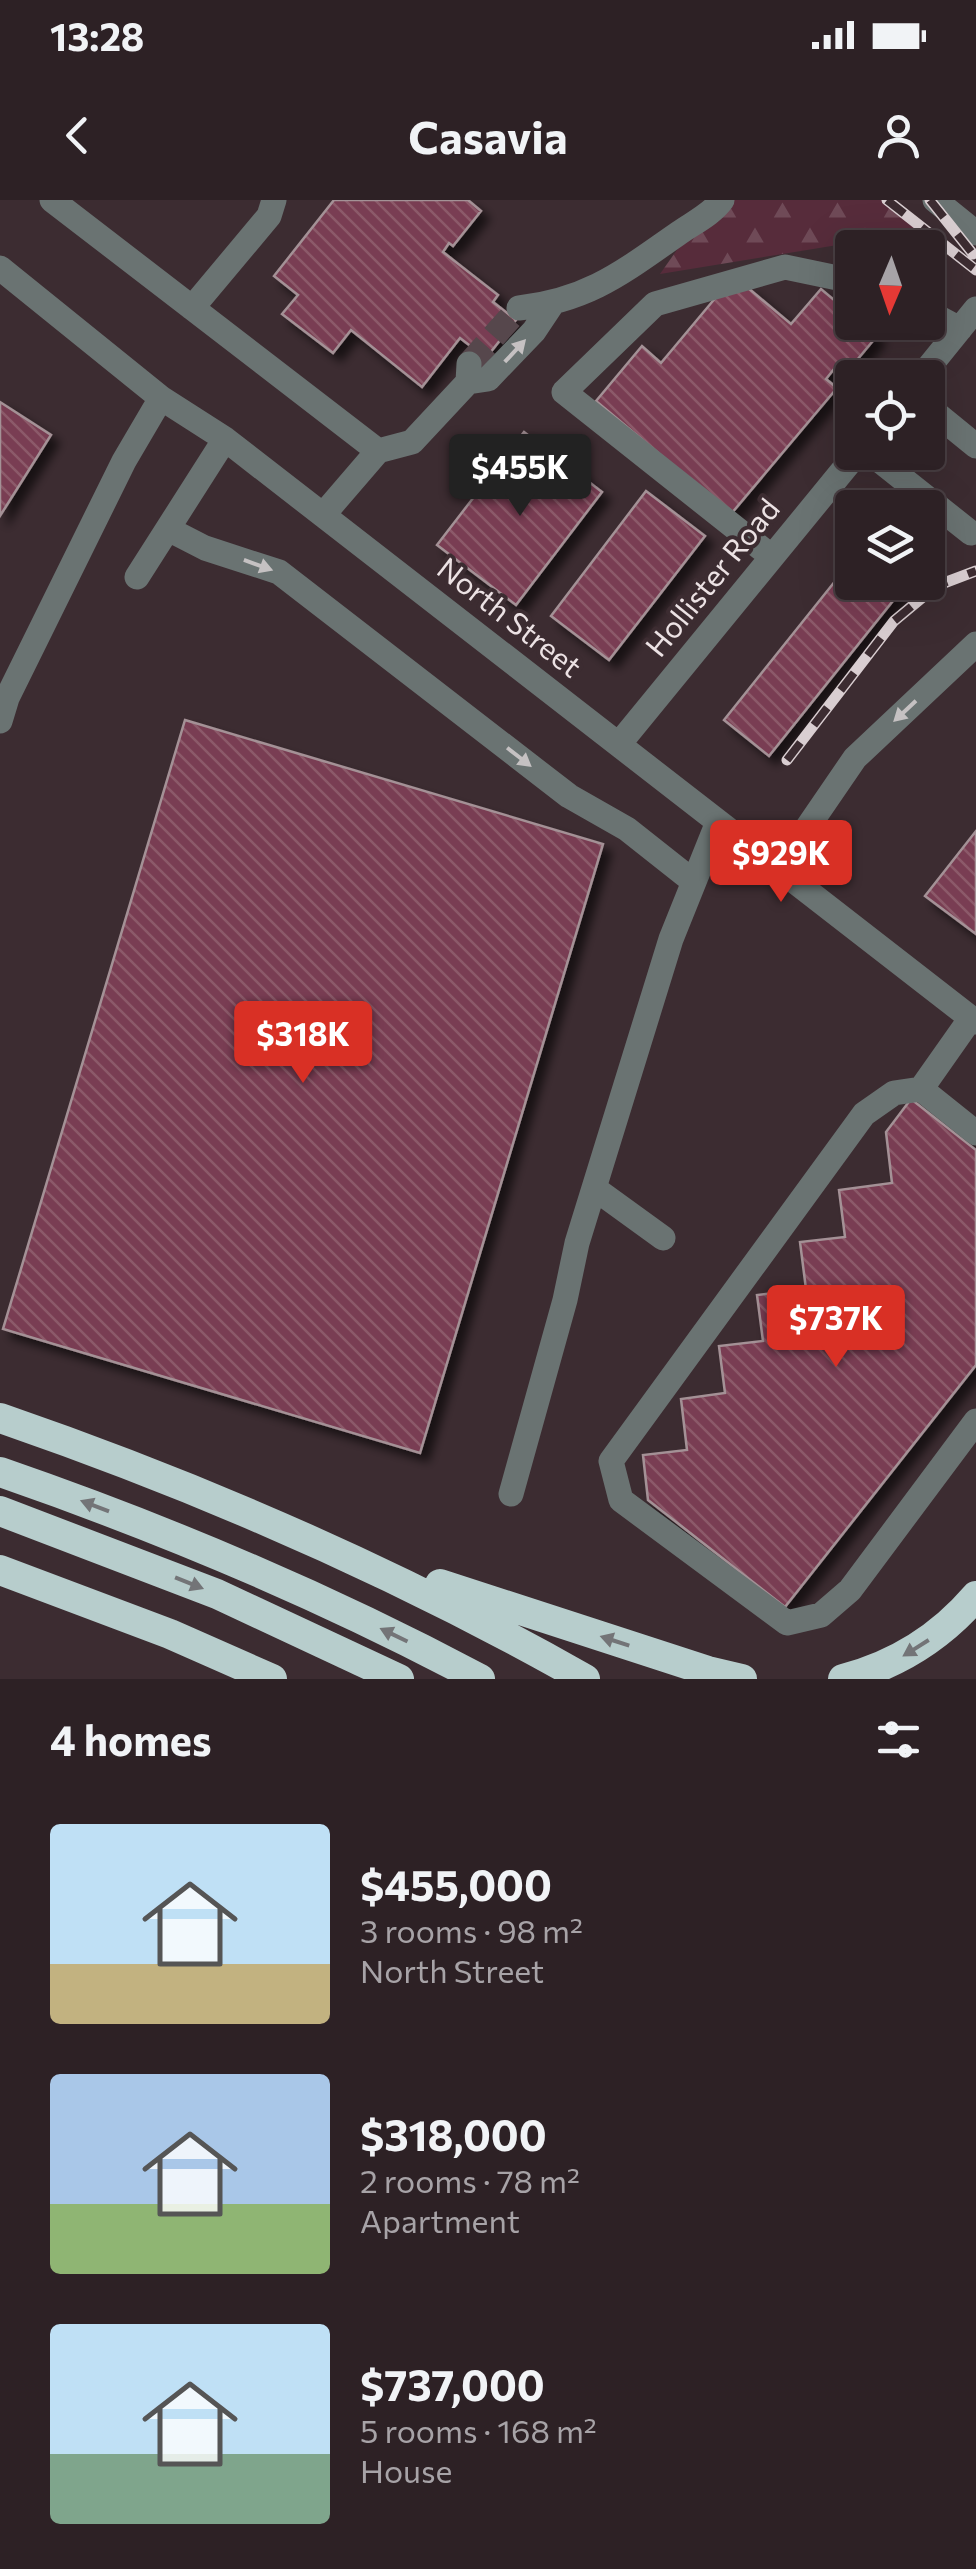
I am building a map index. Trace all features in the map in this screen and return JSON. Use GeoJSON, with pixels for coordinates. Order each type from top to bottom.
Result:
{"type":"FeatureCollection","features":[{"type":"Feature","properties":{"kind":"highway"},"geometry":{"type":"LineString","coordinates":[[0,1418],[154,1474],[332,1549],[450,1606],[585,1679]]}},
{"type":"Feature","properties":{"kind":"highway"},"geometry":{"type":"LineString","coordinates":[[0,1472],[264,1574],[480,1679]]}},
{"type":"Feature","properties":{"kind":"highway"},"geometry":{"type":"LineString","coordinates":[[0,1511],[218,1594],[399,1679]]}},
{"type":"Feature","properties":{"kind":"highway"},"geometry":{"type":"LineString","coordinates":[[332,1549],[742,1679]]}},
{"type":"Feature","properties":{"kind":"highway"},"geometry":{"type":"LineString","coordinates":[[0,1570],[170,1634],[272,1679]]}},
{"type":"Feature","properties":{"kind":"highway"},"geometry":{"type":"LineString","coordinates":[[843,1679],[876,1670],[920,1648],[956,1620],[976,1596]]}},
{"type":"Feature","properties":{"kind":"street"},"geometry":{"type":"LineString","coordinates":[[52,200],[378,452]]}},
{"type":"Feature","properties":{"kind":"street"},"geometry":{"type":"LineString","coordinates":[[192,308],[270,216],[274,200]]}},
{"type":"Feature","properties":{"kind":"street"},"geometry":{"type":"LineString","coordinates":[[519,308],[586,294],[626,270],[722,200]]}},
{"type":"Feature","properties":{"kind":"street"},"geometry":{"type":"LineString","coordinates":[[934,200],[976,233]]}},
{"type":"Feature","properties":{"kind":"street"},"geometry":{"type":"LineString","coordinates":[[772,558],[564,392],[655,304],[786,267],[835,277]]}},
{"type":"Feature","properties":{"kind":"street","name":"North Street"},"geometry":{"type":"LineString","coordinates":[[0,268],[161,398],[225,439],[974,1020]]}},
{"type":"Feature","properties":{"kind":"street"},"geometry":{"type":"LineString","coordinates":[[323,515],[378,452],[412,442],[469,373],[488,380],[534,331],[552,304]]}},
{"type":"Feature","properties":{"kind":"street"},"geometry":{"type":"LineString","coordinates":[[935,360],[968,319]]}},
{"type":"Feature","properties":{"kind":"street"},"geometry":{"type":"LineString","coordinates":[[0,722],[8,698],[124,461],[161,398]]}},
{"type":"Feature","properties":{"kind":"street"},"geometry":{"type":"LineString","coordinates":[[945,421],[976,446]]}},
{"type":"Feature","properties":{"kind":"street"},"geometry":{"type":"LineString","coordinates":[[137,576],[225,439]]}},
{"type":"Feature","properties":{"kind":"street","name":"Hollister Road"},"geometry":{"type":"LineString","coordinates":[[619,744],[843,470]]}},
{"type":"Feature","properties":{"kind":"street"},"geometry":{"type":"LineString","coordinates":[[892,470],[971,533]]}},
{"type":"Feature","properties":{"kind":"street"},"geometry":{"type":"LineString","coordinates":[[168,529],[204,548],[279,572],[569,796],[627,830],[694,882]]}},
{"type":"Feature","properties":{"kind":"street"},"geometry":{"type":"LineString","coordinates":[[779,869],[855,758],[976,644]]}},
{"type":"Feature","properties":{"kind":"street"},"geometry":{"type":"LineString","coordinates":[[511,1494],[594,1188],[671,939],[718,822]]}},
{"type":"Feature","properties":{"kind":"street"},"geometry":{"type":"LineString","coordinates":[[974,1020],[920,1089],[894,1093],[864,1114],[611,1461],[621,1500],[787,1623],[821,1615],[850,1590],[976,1421]]}},
{"type":"Feature","properties":{"kind":"street"},"geometry":{"type":"LineString","coordinates":[[920,1089],[976,1133]]}},
{"type":"Feature","properties":{"kind":"street"},"geometry":{"type":"LineString","coordinates":[[594,1188],[664,1238]]}},
{"type":"Feature","properties":{"kind":"green space"},"geometry":{"type":"Polygon","coordinates":[[[712,200],[893,200],[916,230],[835,230],[835,245],[660,274],[712,200]]]}},
{"type":"Feature","properties":{"kind":"building"},"geometry":{"type":"Polygon","coordinates":[[[334,200],[468,200],[481,211],[453,246],[449,243],[443,252],[498,295],[493,302],[516,320],[486,358],[460,338],[422,387],[351,330],[333,353],[282,314],[298,295],[274,276],[334,200]]]}},
{"type":"Feature","properties":{"kind":"building"},"geometry":{"type":"Polygon","coordinates":[[[747,287],[791,324],[821,289],[835,301],[835,340],[874,340],[857,360],[835,360],[835,368],[826,379],[835,390],[731,514],[596,401],[642,346],[661,363],[717,296],[747,287]]]}},
{"type":"Feature","properties":{"kind":"building"},"geometry":{"type":"Polygon","coordinates":[[[0,402],[51,435],[0,516],[0,402]]]}},
{"type":"Feature","properties":{"kind":"building"},"geometry":{"type":"Polygon","coordinates":[[[524,432],[602,492],[516,605],[437,545],[524,432]]]}},
{"type":"Feature","properties":{"kind":"building"},"geometry":{"type":"Polygon","coordinates":[[[646,491],[705,536],[609,660],[551,616],[646,491]]]}},
{"type":"Feature","properties":{"kind":"building"},"geometry":{"type":"Polygon","coordinates":[[[835,581],[835,600],[894,600],[769,756],[724,720],[835,581]]]}},
{"type":"Feature","properties":{"kind":"building"},"geometry":{"type":"Polygon","coordinates":[[[185,720],[603,844],[420,1453],[3,1329],[185,720]]]}},
{"type":"Feature","properties":{"kind":"building"},"geometry":{"type":"Polygon","coordinates":[[[976,831],[976,934],[925,896],[976,831]]]}},
{"type":"Feature","properties":{"kind":"building"},"geometry":{"type":"Polygon","coordinates":[[[911,1099],[976,1150],[976,1365],[785,1607],[648,1500],[643,1455],[687,1450],[681,1399],[725,1393],[719,1346],[763,1341],[757,1295],[806,1289],[800,1242],[845,1237],[839,1190],[892,1183],[886,1132],[911,1099]]]}},
{"type":"Feature","properties":{"kind":"tunnel"},"geometry":{"type":"LineString","coordinates":[[469,364],[519,308]]}},
{"type":"Feature","properties":{"kind":"railway"},"geometry":{"type":"LineString","coordinates":[[887,200],[976,270]]}},
{"type":"Feature","properties":{"kind":"railway"},"geometry":{"type":"LineString","coordinates":[[930,200],[973,254]]}},
{"type":"Feature","properties":{"kind":"railway"},"geometry":{"type":"LineString","coordinates":[[787,760],[894,621],[936,586],[976,571]]}}]}
